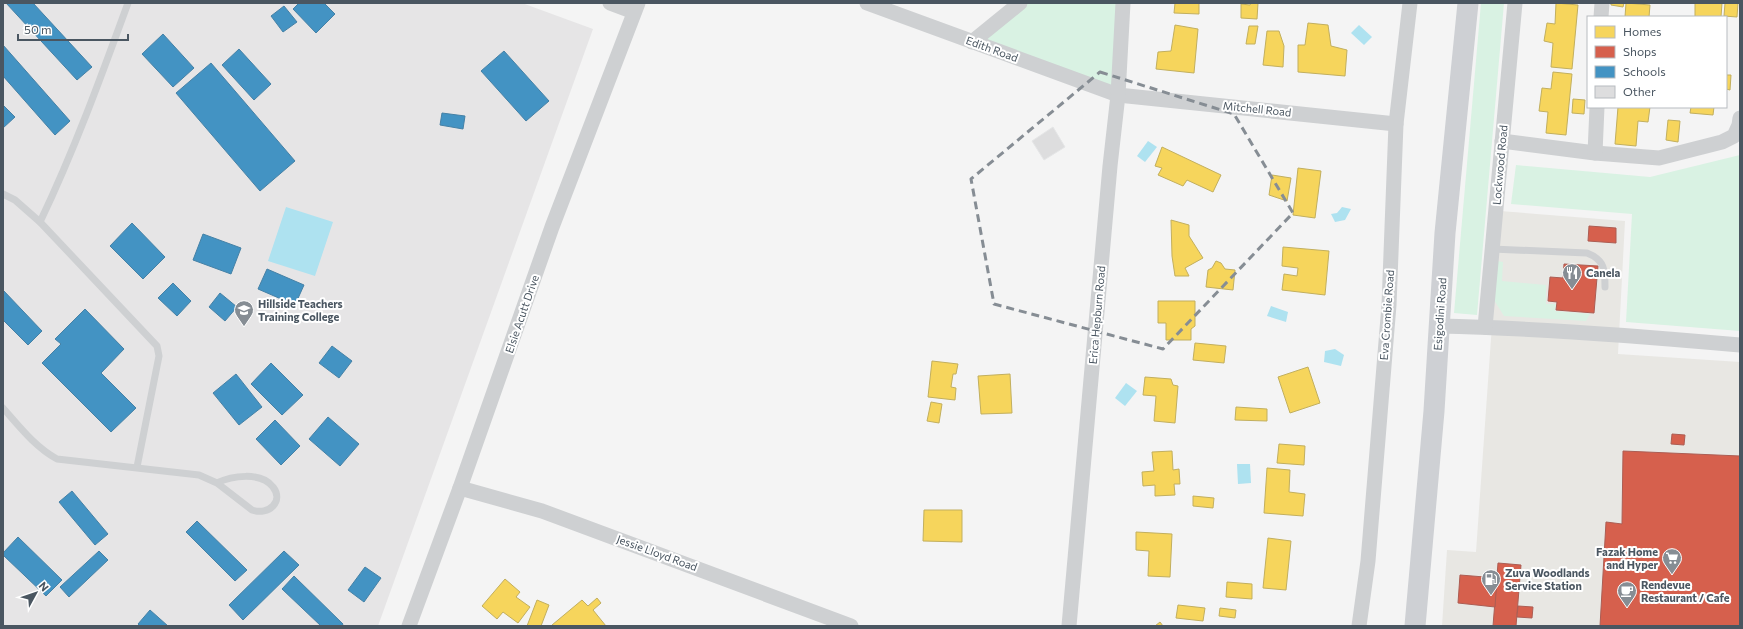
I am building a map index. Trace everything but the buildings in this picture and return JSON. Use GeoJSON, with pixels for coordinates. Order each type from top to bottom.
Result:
{"type":"FeatureCollection","features":[{"type":"Feature","properties":{"kind":"main road","name":"Esigodini Road"},"geometry":{"type":"LineString","coordinates":[[1415,626],[1433,418],[1453,146],[1468,3]]}},
{"type":"Feature","properties":{"kind":"street"},"geometry":{"type":"LineString","coordinates":[[610,3],[636,7]]}},
{"type":"Feature","properties":{"kind":"street","name":"Edith Road"},"geometry":{"type":"LineString","coordinates":[[867,3],[1118,95]]}},
{"type":"Feature","properties":{"kind":"street"},"geometry":{"type":"LineString","coordinates":[[972,42],[1020,3]]}},
{"type":"Feature","properties":{"kind":"street","name":"Erica Hepburn Road"},"geometry":{"type":"LineString","coordinates":[[1069,626],[1110,166],[1118,95],[1124,3]]}},
{"type":"Feature","properties":{"kind":"street","name":"Eva Crombie Road"},"geometry":{"type":"LineString","coordinates":[[1359,626],[1368,561],[1389,305],[1396,124],[1410,3]]}},
{"type":"Feature","properties":{"kind":"street","name":"Lockwood Road"},"geometry":{"type":"LineString","coordinates":[[1485,327],[1515,3]]}},
{"type":"Feature","properties":{"kind":"street"},"geometry":{"type":"LineString","coordinates":[[1601,16],[1602,3]]}},
{"type":"Feature","properties":{"kind":"street","name":"Elsie Acutt Drive"},"geometry":{"type":"LineString","coordinates":[[409,626],[460,488],[552,227],[636,7]]}},
{"type":"Feature","properties":{"kind":"street","name":"Mitchell Road"},"geometry":{"type":"LineString","coordinates":[[1118,95],[1396,124]]}},
{"type":"Feature","properties":{"kind":"street"},"geometry":{"type":"LineString","coordinates":[[1595,153],[1597,108]]}},
{"type":"Feature","properties":{"kind":"street"},"geometry":{"type":"LineString","coordinates":[[1502,141],[1595,153],[1660,158],[1722,142],[1734,136],[1740,125],[1740,118]]}},
{"type":"Feature","properties":{"kind":"street"},"geometry":{"type":"LineString","coordinates":[[1439,326],[1628,335],[1740,345]]}},
{"type":"Feature","properties":{"kind":"street","name":"Jessie Lloyd Road"},"geometry":{"type":"LineString","coordinates":[[460,488],[549,513],[851,626]]}},
{"type":"Feature","properties":{"kind":"lane"},"geometry":{"type":"LineString","coordinates":[[40,222],[54,194],[98,85],[128,3]]}},
{"type":"Feature","properties":{"kind":"lane"},"geometry":{"type":"LineString","coordinates":[[3,194],[15,200],[40,222],[157,346],[159,356],[137,467]]}},
{"type":"Feature","properties":{"kind":"lane"},"geometry":{"type":"LineString","coordinates":[[1492,249],[1587,253],[1592,255],[1603,265],[1605,269],[1605,287]]}},
{"type":"Feature","properties":{"kind":"lane"},"geometry":{"type":"LineString","coordinates":[[3,408],[36,444],[47,454],[57,459],[199,475],[217,483],[252,510],[259,512],[266,512],[270,510],[276,501],[276,493],[273,487],[264,480],[242,476],[233,477],[217,483]]}},
{"type":"Feature","properties":{"kind":"highlighted area"},"geometry":{"type":"Polygon","coordinates":[[[1100,72],[1234,114],[1293,213],[1163,349],[994,304],[971,179],[1100,72]]]}},
{"type":"Feature","properties":{"kind":"shaded area","name":"Hillside Teachers Training College"},"geometry":{"type":"Polygon","coordinates":[[[3,3],[522,3],[593,29],[378,626],[3,626],[3,3]]]}},
{"type":"Feature","properties":{"kind":"shaded area"},"geometry":{"type":"Polygon","coordinates":[[[1500,211],[1625,221],[1618,354],[1740,362],[1740,626],[1442,626],[1447,550],[1476,552],[1500,211]]]}},
{"type":"Feature","properties":{"kind":"green space"},"geometry":{"type":"Polygon","coordinates":[[[1027,3],[1119,3],[1114,88],[981,40],[1027,3]]]}},
{"type":"Feature","properties":{"kind":"green space"},"geometry":{"type":"Polygon","coordinates":[[[1481,3],[1504,3],[1477,315],[1454,313],[1481,3]]]}},
{"type":"Feature","properties":{"kind":"green space"},"geometry":{"type":"Polygon","coordinates":[[[1740,155],[1740,331],[1626,322],[1632,214],[1511,204],[1516,165],[1650,177],[1740,155]]]}},
{"type":"Feature","properties":{"kind":"green space"},"geometry":{"type":"Polygon","coordinates":[[[1497,261],[1503,262],[1502,281],[1546,285],[1546,304],[1556,304],[1555,311],[1590,314],[1586,321],[1504,316],[1494,300],[1497,261]]]}},
{"type":"Feature","properties":{"kind":"water"},"geometry":{"type":"Polygon","coordinates":[[[1359,25],[1372,37],[1364,45],[1351,33],[1359,25]]]}},
{"type":"Feature","properties":{"kind":"water"},"geometry":{"type":"Polygon","coordinates":[[[1148,141],[1157,147],[1145,162],[1137,156],[1148,141]]]}},
{"type":"Feature","properties":{"kind":"water"},"geometry":{"type":"Polygon","coordinates":[[[286,207],[333,222],[315,276],[268,261],[286,207]]]}},
{"type":"Feature","properties":{"kind":"water"},"geometry":{"type":"Polygon","coordinates":[[[1342,207],[1351,209],[1345,220],[1335,222],[1331,214],[1337,213],[1342,207]]]}},
{"type":"Feature","properties":{"kind":"water"},"geometry":{"type":"Polygon","coordinates":[[[1271,306],[1288,312],[1286,322],[1267,316],[1271,306]]]}},
{"type":"Feature","properties":{"kind":"water"},"geometry":{"type":"Polygon","coordinates":[[[1335,349],[1344,355],[1341,366],[1324,362],[1325,351],[1335,349]]]}},
{"type":"Feature","properties":{"kind":"water"},"geometry":{"type":"Polygon","coordinates":[[[1126,383],[1137,391],[1125,406],[1115,398],[1126,383]]]}},
{"type":"Feature","properties":{"kind":"water"},"geometry":{"type":"Polygon","coordinates":[[[1237,464],[1250,464],[1251,483],[1238,484],[1237,464]]]}},
{"type":"Feature","properties":{"kind":"place","name":"Canela"},"geometry":{"type":"Point","coordinates":[1572,290]}},
{"type":"Feature","properties":{"kind":"place","name":"Hillside Teachers Training College"},"geometry":{"type":"Point","coordinates":[244,327]}},
{"type":"Feature","properties":{"kind":"place","name":"Fazak Home and Hyper"},"geometry":{"type":"Point","coordinates":[1672,575]}},
{"type":"Feature","properties":{"kind":"place","name":"Zuva Woodlands Service Station"},"geometry":{"type":"Point","coordinates":[1491,596]}},
{"type":"Feature","properties":{"kind":"place","name":"Rendevue Restaurant / Cafe"},"geometry":{"type":"Point","coordinates":[1627,608]}}]}
